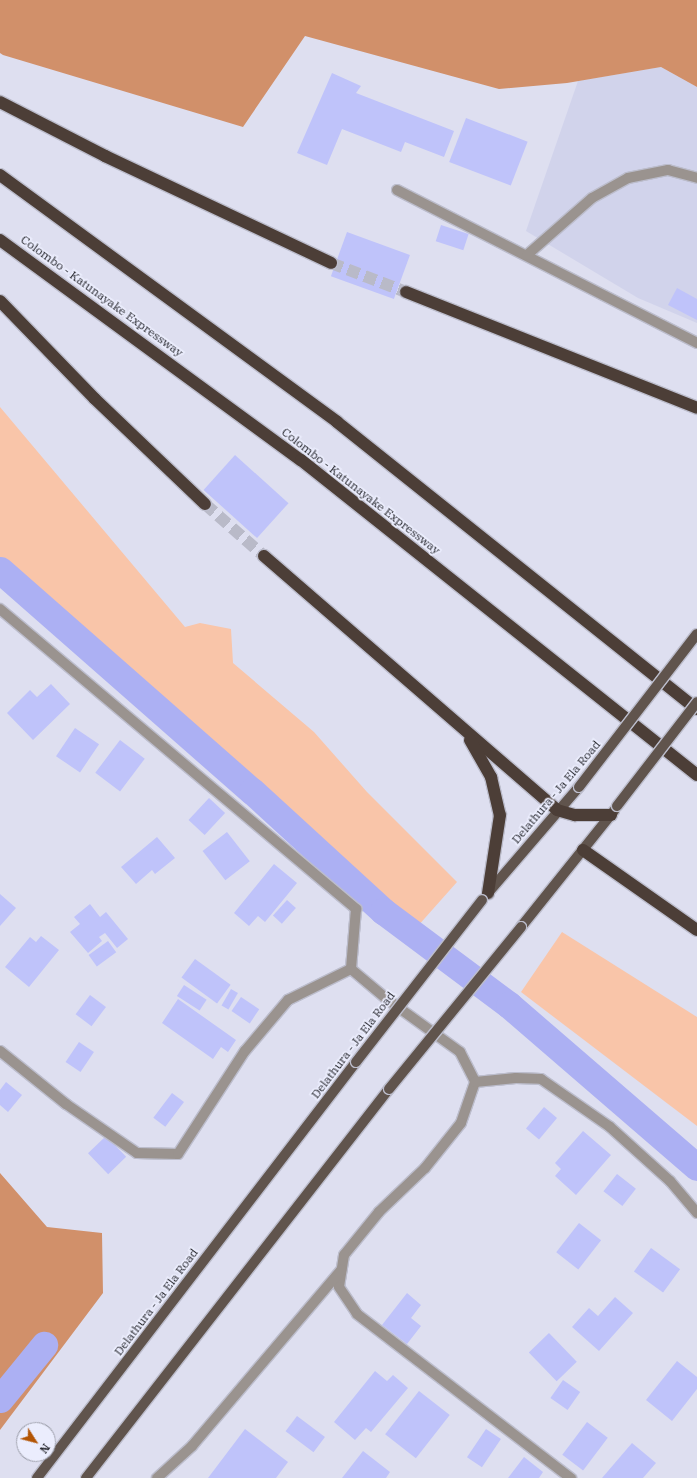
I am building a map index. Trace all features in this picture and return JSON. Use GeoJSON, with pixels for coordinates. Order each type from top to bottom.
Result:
{"type":"FeatureCollection","features":[{"type":"Feature","properties":{"kind":"highway"},"geometry":{"type":"LineString","coordinates":[[0,102],[104,156],[331,262]]}},
{"type":"Feature","properties":{"kind":"highway"},"geometry":{"type":"LineString","coordinates":[[0,175],[336,422],[697,708]]}},
{"type":"Feature","properties":{"kind":"highway","name":"Colombo - Katunayake Expressway"},"geometry":{"type":"LineString","coordinates":[[0,240],[301,460],[697,775]]}},
{"type":"Feature","properties":{"kind":"highway"},"geometry":{"type":"LineString","coordinates":[[406,292],[697,408]]}},
{"type":"Feature","properties":{"kind":"highway"},"geometry":{"type":"LineString","coordinates":[[0,301],[95,399],[205,504]]}},
{"type":"Feature","properties":{"kind":"highway"},"geometry":{"type":"LineString","coordinates":[[264,556],[557,810],[575,815],[614,811]]}},
{"type":"Feature","properties":{"kind":"highway"},"geometry":{"type":"LineString","coordinates":[[465,731],[492,777],[498,795],[500,815],[499,837],[485,896]]}},
{"type":"Feature","properties":{"kind":"highway"},"geometry":{"type":"LineString","coordinates":[[583,850],[697,930]]}},
{"type":"Feature","properties":{"kind":"main road","name":"Delathura - Ja Ela Road"},"geometry":{"type":"LineString","coordinates":[[37,1478],[485,896],[557,810],[579,787],[697,634]]}},
{"type":"Feature","properties":{"kind":"main road"},"geometry":{"type":"LineString","coordinates":[[86,1478],[389,1089],[583,850],[697,702]]}},
{"type":"Feature","properties":{"kind":"street"},"geometry":{"type":"LineString","coordinates":[[527,255],[592,198],[628,178],[668,170],[697,178]]}},
{"type":"Feature","properties":{"kind":"street"},"geometry":{"type":"LineString","coordinates":[[397,190],[527,255],[655,323],[697,342]]}},
{"type":"Feature","properties":{"kind":"street"},"geometry":{"type":"LineString","coordinates":[[0,609],[356,909],[351,969]]}},
{"type":"Feature","properties":{"kind":"street"},"geometry":{"type":"LineString","coordinates":[[0,1051],[66,1104],[137,1154],[178,1154],[245,1051],[288,1000],[351,969]]}},
{"type":"Feature","properties":{"kind":"street"},"geometry":{"type":"LineString","coordinates":[[351,969],[388,1000],[460,1052],[475,1082],[461,1123],[425,1168],[379,1212],[344,1255],[339,1287],[357,1314],[571,1478]]}},
{"type":"Feature","properties":{"kind":"street"},"geometry":{"type":"LineString","coordinates":[[475,1082],[516,1078],[541,1079],[610,1127],[670,1181],[697,1213]]}},
{"type":"Feature","properties":{"kind":"street"},"geometry":{"type":"LineString","coordinates":[[157,1478],[192,1446],[342,1269]]}},
{"type":"Feature","properties":{"kind":"shaded area"},"geometry":{"type":"Polygon","coordinates":[[[0,0],[697,0],[697,87],[661,67],[567,83],[499,89],[305,36],[243,127],[3,55],[0,53],[0,0]]]}},
{"type":"Feature","properties":{"kind":"shaded area"},"geometry":{"type":"Polygon","coordinates":[[[661,67],[697,87],[697,323],[638,298],[526,231],[578,81],[661,67]]]}},
{"type":"Feature","properties":{"kind":"shaded area"},"geometry":{"type":"Polygon","coordinates":[[[0,407],[185,627],[200,623],[231,629],[233,663],[314,732],[367,792],[457,882],[417,927],[224,751],[0,558],[0,407]]]}},
{"type":"Feature","properties":{"kind":"shaded area"},"geometry":{"type":"Polygon","coordinates":[[[562,932],[697,1017],[697,1126],[521,992],[562,932]]]}},
{"type":"Feature","properties":{"kind":"shaded area"},"geometry":{"type":"Polygon","coordinates":[[[0,1173],[47,1227],[102,1233],[103,1293],[0,1430],[0,1173]]]}},
{"type":"Feature","properties":{"kind":"building"},"geometry":{"type":"Polygon","coordinates":[[[332,73],[361,86],[356,93],[454,131],[444,157],[405,142],[401,152],[342,129],[327,165],[297,153],[332,73]]]}},
{"type":"Feature","properties":{"kind":"building"},"geometry":{"type":"Polygon","coordinates":[[[466,118],[528,142],[511,186],[449,162],[466,118]]]}},
{"type":"Feature","properties":{"kind":"building"},"geometry":{"type":"Polygon","coordinates":[[[441,225],[469,234],[463,250],[436,241],[441,225]]]}},
{"type":"Feature","properties":{"kind":"building"},"geometry":{"type":"Polygon","coordinates":[[[347,232],[410,255],[394,299],[331,276],[347,232]]]}},
{"type":"Feature","properties":{"kind":"building"},"geometry":{"type":"Polygon","coordinates":[[[677,288],[697,299],[697,320],[668,305],[677,288]]]}},
{"type":"Feature","properties":{"kind":"building"},"geometry":{"type":"Polygon","coordinates":[[[235,455],[289,503],[257,538],[204,490],[235,455]]]}},
{"type":"Feature","properties":{"kind":"building"},"geometry":{"type":"Polygon","coordinates":[[[51,684],[70,704],[33,740],[7,713],[30,690],[37,697],[51,684]]]}},
{"type":"Feature","properties":{"kind":"building"},"geometry":{"type":"Polygon","coordinates":[[[75,728],[99,744],[80,772],[56,756],[75,728]]]}},
{"type":"Feature","properties":{"kind":"building"},"geometry":{"type":"Polygon","coordinates":[[[120,740],[145,759],[120,791],[95,773],[120,740]]]}},
{"type":"Feature","properties":{"kind":"building"},"geometry":{"type":"Polygon","coordinates":[[[209,798],[225,813],[205,835],[189,820],[209,798]]]}},
{"type":"Feature","properties":{"kind":"building"},"geometry":{"type":"Polygon","coordinates":[[[227,832],[250,861],[225,880],[203,851],[227,832]]]}},
{"type":"Feature","properties":{"kind":"building"},"geometry":{"type":"Polygon","coordinates":[[[157,837],[175,858],[155,874],[152,870],[136,884],[121,867],[157,837]]]}},
{"type":"Feature","properties":{"kind":"building"},"geometry":{"type":"Polygon","coordinates":[[[274,864],[297,883],[265,922],[258,916],[249,926],[234,913],[274,864]]]}},
{"type":"Feature","properties":{"kind":"building"},"geometry":{"type":"Polygon","coordinates":[[[0,894],[16,908],[0,926],[0,894]]]}},
{"type":"Feature","properties":{"kind":"building"},"geometry":{"type":"Polygon","coordinates":[[[287,900],[296,908],[282,924],[273,916],[287,900]]]}},
{"type":"Feature","properties":{"kind":"building"},"geometry":{"type":"Polygon","coordinates":[[[90,904],[100,917],[106,912],[128,939],[117,948],[105,933],[99,937],[102,941],[88,953],[70,932],[80,924],[74,917],[90,904]]]}},
{"type":"Feature","properties":{"kind":"building"},"geometry":{"type":"Polygon","coordinates":[[[41,936],[59,950],[29,987],[5,967],[30,937],[36,942],[41,936]]]}},
{"type":"Feature","properties":{"kind":"building"},"geometry":{"type":"Polygon","coordinates":[[[108,941],[116,952],[97,966],[89,955],[108,941]]]}},
{"type":"Feature","properties":{"kind":"building"},"geometry":{"type":"Polygon","coordinates":[[[195,959],[231,985],[217,1003],[181,978],[195,959]]]}},
{"type":"Feature","properties":{"kind":"building"},"geometry":{"type":"Polygon","coordinates":[[[184,985],[207,1000],[200,1011],[177,996],[184,985]]]}},
{"type":"Feature","properties":{"kind":"building"},"geometry":{"type":"Polygon","coordinates":[[[231,989],[238,993],[228,1009],[222,1005],[231,989]]]}},
{"type":"Feature","properties":{"kind":"building"},"geometry":{"type":"Polygon","coordinates":[[[90,995],[106,1007],[92,1026],[76,1014],[90,995]]]}},
{"type":"Feature","properties":{"kind":"building"},"geometry":{"type":"Polygon","coordinates":[[[241,997],[259,1009],[250,1023],[231,1011],[241,997]]]}},
{"type":"Feature","properties":{"kind":"building"},"geometry":{"type":"Polygon","coordinates":[[[178,999],[236,1040],[228,1052],[221,1047],[213,1059],[162,1023],[178,999]]]}},
{"type":"Feature","properties":{"kind":"building"},"geometry":{"type":"Polygon","coordinates":[[[79,1042],[94,1052],[81,1072],[66,1062],[79,1042]]]}},
{"type":"Feature","properties":{"kind":"building"},"geometry":{"type":"Polygon","coordinates":[[[6,1082],[22,1095],[8,1112],[0,1105],[0,1090],[6,1082]]]}},
{"type":"Feature","properties":{"kind":"building"},"geometry":{"type":"Polygon","coordinates":[[[172,1093],[184,1102],[165,1127],[153,1118],[172,1093]]]}},
{"type":"Feature","properties":{"kind":"building"},"geometry":{"type":"Polygon","coordinates":[[[544,1107],[557,1118],[539,1139],[526,1128],[544,1107]]]}},
{"type":"Feature","properties":{"kind":"building"},"geometry":{"type":"Polygon","coordinates":[[[583,1131],[611,1155],[576,1195],[555,1176],[561,1169],[555,1163],[583,1131]]]}},
{"type":"Feature","properties":{"kind":"building"},"geometry":{"type":"Polygon","coordinates":[[[106,1136],[126,1157],[108,1174],[88,1153],[106,1136]]]}},
{"type":"Feature","properties":{"kind":"building"},"geometry":{"type":"Polygon","coordinates":[[[617,1174],[636,1189],[622,1206],[603,1191],[617,1174]]]}},
{"type":"Feature","properties":{"kind":"building"},"geometry":{"type":"Polygon","coordinates":[[[579,1223],[601,1240],[578,1269],[556,1252],[579,1223]]]}},
{"type":"Feature","properties":{"kind":"building"},"geometry":{"type":"Polygon","coordinates":[[[651,1248],[680,1269],[663,1293],[634,1271],[651,1248]]]}},
{"type":"Feature","properties":{"kind":"building"},"geometry":{"type":"Polygon","coordinates":[[[407,1293],[421,1305],[411,1318],[421,1326],[407,1344],[382,1325],[407,1293]]]}},
{"type":"Feature","properties":{"kind":"building"},"geometry":{"type":"Polygon","coordinates":[[[615,1297],[633,1313],[599,1351],[572,1327],[589,1308],[598,1316],[615,1297]]]}},
{"type":"Feature","properties":{"kind":"building"},"geometry":{"type":"Polygon","coordinates":[[[549,1333],[577,1362],[557,1381],[529,1352],[549,1333]]]}},
{"type":"Feature","properties":{"kind":"building"},"geometry":{"type":"Polygon","coordinates":[[[677,1361],[697,1377],[697,1389],[672,1421],[646,1400],[677,1361]]]}},
{"type":"Feature","properties":{"kind":"building"},"geometry":{"type":"Polygon","coordinates":[[[375,1371],[387,1381],[393,1375],[408,1388],[371,1432],[366,1428],[355,1440],[334,1422],[375,1371]]]}},
{"type":"Feature","properties":{"kind":"building"},"geometry":{"type":"Polygon","coordinates":[[[563,1380],[580,1392],[568,1410],[550,1398],[563,1380]]]}},
{"type":"Feature","properties":{"kind":"building"},"geometry":{"type":"Polygon","coordinates":[[[419,1391],[450,1415],[416,1458],[385,1434],[419,1391]]]}},
{"type":"Feature","properties":{"kind":"building"},"geometry":{"type":"Polygon","coordinates":[[[297,1416],[325,1437],[314,1452],[286,1431],[297,1416]]]}},
{"type":"Feature","properties":{"kind":"building"},"geometry":{"type":"Polygon","coordinates":[[[587,1422],[608,1438],[583,1470],[562,1455],[587,1422]]]}},
{"type":"Feature","properties":{"kind":"building"},"geometry":{"type":"Polygon","coordinates":[[[245,1429],[288,1462],[276,1478],[208,1478],[245,1429]]]}},
{"type":"Feature","properties":{"kind":"building"},"geometry":{"type":"Polygon","coordinates":[[[486,1429],[501,1439],[482,1467],[467,1457],[486,1429]]]}},
{"type":"Feature","properties":{"kind":"building"},"geometry":{"type":"Polygon","coordinates":[[[632,1443],[656,1463],[643,1478],[602,1478],[632,1443]]]}},
{"type":"Feature","properties":{"kind":"building"},"geometry":{"type":"Polygon","coordinates":[[[363,1451],[390,1472],[386,1478],[342,1478],[363,1451]]]}},
{"type":"Feature","properties":{"kind":"building"},"geometry":{"type":"Polygon","coordinates":[[[524,1457],[543,1472],[539,1478],[508,1478],[524,1457]]]}},
{"type":"Feature","properties":{"kind":"waterway"},"geometry":{"type":"LineString","coordinates":[[0,570],[252,791],[383,911],[509,1005],[697,1167]]}},
{"type":"Feature","properties":{"kind":"waterway"},"geometry":{"type":"LineString","coordinates":[[0,1399],[44,1345]]}},
{"type":"Feature","properties":{"kind":"tunnel"},"geometry":{"type":"LineString","coordinates":[[331,263],[406,292]]}},
{"type":"Feature","properties":{"kind":"tunnel"},"geometry":{"type":"LineString","coordinates":[[205,504],[264,556]]}}]}
